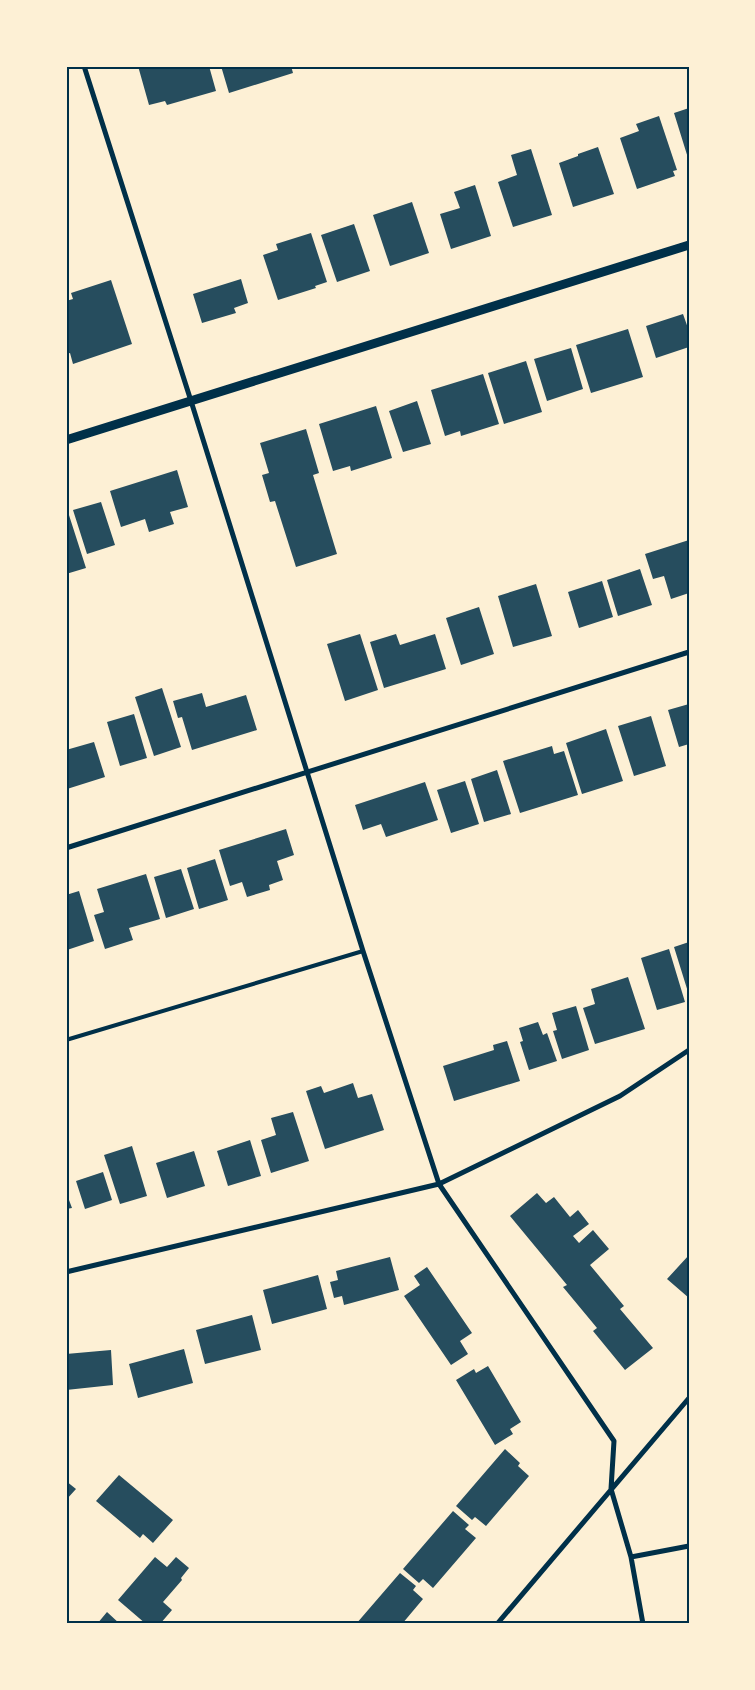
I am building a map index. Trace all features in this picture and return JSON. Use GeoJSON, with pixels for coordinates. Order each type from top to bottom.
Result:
{"type":"FeatureCollection","features":[{"type":"Feature","properties":{"kind":"street"},"geometry":{"type":"LineString","coordinates":[[84,66],[438,1184],[614,1441],[610,1489],[631,1557],[643,1624]]}},
{"type":"Feature","properties":{"kind":"street"},"geometry":{"type":"LineString","coordinates":[[66,440],[689,245]]}},
{"type":"Feature","properties":{"kind":"street"},"geometry":{"type":"LineString","coordinates":[[66,848],[689,652]]}},
{"type":"Feature","properties":{"kind":"street"},"geometry":{"type":"LineString","coordinates":[[66,1272],[438,1184],[620,1096],[689,1050]]}},
{"type":"Feature","properties":{"kind":"street"},"geometry":{"type":"LineString","coordinates":[[497,1624],[689,1398]]}},
{"type":"Feature","properties":{"kind":"street"},"geometry":{"type":"LineString","coordinates":[[631,1557],[689,1546]]}},
{"type":"Feature","properties":{"kind":"lane"},"geometry":{"type":"LineString","coordinates":[[66,1040],[363,950]]}},
{"type":"Feature","properties":{"kind":"building"},"geometry":{"type":"Polygon","coordinates":[[[138,66],[161,66],[162,69],[172,66],[209,66],[216,91],[167,105],[165,101],[149,105],[138,66]]]}},
{"type":"Feature","properties":{"kind":"building"},"geometry":{"type":"Polygon","coordinates":[[[221,66],[291,66],[293,73],[229,93],[221,66]]]}},
{"type":"Feature","properties":{"kind":"building"},"geometry":{"type":"Polygon","coordinates":[[[689,108],[689,158],[688,158],[674,113],[689,108]]]}},
{"type":"Feature","properties":{"kind":"building"},"geometry":{"type":"Polygon","coordinates":[[[659,116],[677,170],[673,171],[675,176],[637,189],[620,138],[639,131],[636,124],[659,116]]]}},
{"type":"Feature","properties":{"kind":"building"},"geometry":{"type":"Polygon","coordinates":[[[598,147],[614,194],[573,207],[559,163],[598,147]]]}},
{"type":"Feature","properties":{"kind":"building"},"geometry":{"type":"Polygon","coordinates":[[[531,149],[552,215],[513,227],[498,182],[517,175],[511,155],[531,149]]]}},
{"type":"Feature","properties":{"kind":"building"},"geometry":{"type":"Polygon","coordinates":[[[475,185],[491,236],[451,249],[440,214],[460,208],[454,192],[475,185]]]}},
{"type":"Feature","properties":{"kind":"building"},"geometry":{"type":"Polygon","coordinates":[[[412,202],[429,253],[390,266],[373,215],[412,202]]]}},
{"type":"Feature","properties":{"kind":"building"},"geometry":{"type":"Polygon","coordinates":[[[354,224],[370,271],[337,282],[321,235],[354,224]]]}},
{"type":"Feature","properties":{"kind":"building"},"geometry":{"type":"Polygon","coordinates":[[[311,233],[327,282],[315,286],[316,288],[278,300],[263,255],[278,250],[276,244],[311,233]]]}},
{"type":"Feature","properties":{"kind":"building"},"geometry":{"type":"Polygon","coordinates":[[[241,279],[248,303],[234,308],[236,313],[202,323],[193,294],[241,279]]]}},
{"type":"Feature","properties":{"kind":"building"},"geometry":{"type":"Polygon","coordinates":[[[111,280],[132,344],[73,364],[70,353],[66,354],[66,301],[73,299],[71,293],[111,280]]]}},
{"type":"Feature","properties":{"kind":"building"},"geometry":{"type":"Polygon","coordinates":[[[683,314],[689,331],[689,347],[656,358],[646,326],[683,314]]]}},
{"type":"Feature","properties":{"kind":"building"},"geometry":{"type":"Polygon","coordinates":[[[628,329],[643,377],[591,393],[576,345],[628,329]]]}},
{"type":"Feature","properties":{"kind":"building"},"geometry":{"type":"Polygon","coordinates":[[[571,348],[583,389],[547,401],[534,359],[571,348]]]}},
{"type":"Feature","properties":{"kind":"building"},"geometry":{"type":"Polygon","coordinates":[[[526,361],[542,412],[504,424],[488,373],[526,361]]]}},
{"type":"Feature","properties":{"kind":"building"},"geometry":{"type":"Polygon","coordinates":[[[483,374],[499,424],[461,436],[460,431],[445,436],[431,390],[483,374]]]}},
{"type":"Feature","properties":{"kind":"building"},"geometry":{"type":"Polygon","coordinates":[[[417,401],[431,444],[403,452],[389,411],[417,401]]]}},
{"type":"Feature","properties":{"kind":"building"},"geometry":{"type":"Polygon","coordinates":[[[376,406],[392,458],[351,471],[350,466],[333,471],[319,424],[376,406]]]}},
{"type":"Feature","properties":{"kind":"building"},"geometry":{"type":"Polygon","coordinates":[[[306,429],[319,473],[313,475],[337,554],[296,567],[275,501],[270,502],[262,475],[269,473],[260,443],[306,429]]]}},
{"type":"Feature","properties":{"kind":"building"},"geometry":{"type":"Polygon","coordinates":[[[177,470],[188,507],[170,512],[174,524],[149,532],[145,519],[121,527],[110,491],[177,470]]]}},
{"type":"Feature","properties":{"kind":"building"},"geometry":{"type":"Polygon","coordinates":[[[101,502],[115,545],[87,554],[73,510],[101,502]]]}},
{"type":"Feature","properties":{"kind":"building"},"geometry":{"type":"Polygon","coordinates":[[[66,512],[68,512],[86,568],[66,574],[66,512]]]}},
{"type":"Feature","properties":{"kind":"building"},"geometry":{"type":"Polygon","coordinates":[[[689,540],[689,593],[671,599],[664,576],[653,579],[645,554],[689,540]]]}},
{"type":"Feature","properties":{"kind":"building"},"geometry":{"type":"Polygon","coordinates":[[[640,569],[652,605],[618,616],[607,580],[640,569]]]}},
{"type":"Feature","properties":{"kind":"building"},"geometry":{"type":"Polygon","coordinates":[[[602,581],[613,617],[579,628],[568,592],[602,581]]]}},
{"type":"Feature","properties":{"kind":"building"},"geometry":{"type":"Polygon","coordinates":[[[536,584],[552,636],[513,647],[498,596],[536,584]]]}},
{"type":"Feature","properties":{"kind":"building"},"geometry":{"type":"Polygon","coordinates":[[[479,607],[494,654],[461,665],[446,618],[479,607]]]}},
{"type":"Feature","properties":{"kind":"building"},"geometry":{"type":"Polygon","coordinates":[[[360,634],[378,690],[345,701],[327,644],[360,634]]]}},
{"type":"Feature","properties":{"kind":"building"},"geometry":{"type":"Polygon","coordinates":[[[396,634],[400,645],[435,634],[446,669],[384,688],[370,642],[396,634]]]}},
{"type":"Feature","properties":{"kind":"building"},"geometry":{"type":"Polygon","coordinates":[[[162,688],[181,747],[154,756],[135,697],[162,688]]]}},
{"type":"Feature","properties":{"kind":"building"},"geometry":{"type":"Polygon","coordinates":[[[202,693],[206,707],[246,695],[257,730],[192,750],[182,717],[178,718],[173,701],[202,693]]]}},
{"type":"Feature","properties":{"kind":"building"},"geometry":{"type":"Polygon","coordinates":[[[689,704],[689,744],[679,747],[668,710],[689,704]]]}},
{"type":"Feature","properties":{"kind":"building"},"geometry":{"type":"Polygon","coordinates":[[[134,714],[147,758],[120,766],[107,722],[134,714]]]}},
{"type":"Feature","properties":{"kind":"building"},"geometry":{"type":"Polygon","coordinates":[[[651,716],[666,766],[634,776],[618,726],[651,716]]]}},
{"type":"Feature","properties":{"kind":"building"},"geometry":{"type":"Polygon","coordinates":[[[606,729],[623,781],[582,794],[566,743],[606,729]]]}},
{"type":"Feature","properties":{"kind":"building"},"geometry":{"type":"Polygon","coordinates":[[[94,742],[105,777],[67,789],[66,750],[94,742]]]}},
{"type":"Feature","properties":{"kind":"building"},"geometry":{"type":"Polygon","coordinates":[[[552,746],[554,754],[564,751],[578,795],[520,813],[503,761],[552,746]]]}},
{"type":"Feature","properties":{"kind":"building"},"geometry":{"type":"Polygon","coordinates":[[[497,770],[511,814],[484,822],[471,779],[497,770]]]}},
{"type":"Feature","properties":{"kind":"building"},"geometry":{"type":"Polygon","coordinates":[[[465,781],[479,824],[451,833],[437,790],[465,781]]]}},
{"type":"Feature","properties":{"kind":"building"},"geometry":{"type":"Polygon","coordinates":[[[425,782],[438,820],[386,837],[381,824],[363,830],[355,805],[425,782]]]}},
{"type":"Feature","properties":{"kind":"building"},"geometry":{"type":"Polygon","coordinates":[[[286,829],[294,855],[277,861],[283,880],[269,885],[270,890],[247,897],[242,882],[230,886],[219,850],[286,829]]]}},
{"type":"Feature","properties":{"kind":"building"},"geometry":{"type":"Polygon","coordinates":[[[215,859],[228,900],[199,909],[187,868],[215,859]]]}},
{"type":"Feature","properties":{"kind":"building"},"geometry":{"type":"Polygon","coordinates":[[[181,869],[194,909],[166,918],[154,877],[181,869]]]}},
{"type":"Feature","properties":{"kind":"building"},"geometry":{"type":"Polygon","coordinates":[[[146,874],[160,919],[129,928],[133,940],[105,949],[94,915],[104,912],[97,889],[146,874]]]}},
{"type":"Feature","properties":{"kind":"building"},"geometry":{"type":"Polygon","coordinates":[[[79,891],[94,941],[67,950],[66,895],[79,891]]]}},
{"type":"Feature","properties":{"kind":"building"},"geometry":{"type":"Polygon","coordinates":[[[689,942],[689,992],[688,992],[674,947],[689,942]]]}},
{"type":"Feature","properties":{"kind":"building"},"geometry":{"type":"Polygon","coordinates":[[[669,949],[685,1002],[657,1010],[641,958],[669,949]]]}},
{"type":"Feature","properties":{"kind":"building"},"geometry":{"type":"Polygon","coordinates":[[[628,977],[645,1029],[595,1044],[583,1008],[595,1004],[591,989],[628,977]]]}},
{"type":"Feature","properties":{"kind":"building"},"geometry":{"type":"Polygon","coordinates":[[[576,1006],[589,1050],[562,1059],[553,1031],[557,1030],[552,1013],[576,1006]]]}},
{"type":"Feature","properties":{"kind":"building"},"geometry":{"type":"Polygon","coordinates":[[[538,1022],[543,1035],[547,1033],[557,1061],[529,1070],[520,1042],[523,1041],[519,1028],[538,1022]]]}},
{"type":"Feature","properties":{"kind":"building"},"geometry":{"type":"Polygon","coordinates":[[[507,1041],[520,1081],[454,1101],[443,1066],[494,1050],[493,1045],[507,1041]]]}},
{"type":"Feature","properties":{"kind":"building"},"geometry":{"type":"Polygon","coordinates":[[[353,1083],[358,1098],[372,1094],[384,1130],[325,1149],[306,1091],[321,1086],[324,1093],[353,1083]]]}},
{"type":"Feature","properties":{"kind":"building"},"geometry":{"type":"Polygon","coordinates":[[[293,1112],[309,1161],[271,1173],[261,1140],[276,1135],[271,1118],[293,1112]]]}},
{"type":"Feature","properties":{"kind":"building"},"geometry":{"type":"Polygon","coordinates":[[[250,1140],[261,1176],[228,1186],[217,1151],[250,1140]]]}},
{"type":"Feature","properties":{"kind":"building"},"geometry":{"type":"Polygon","coordinates":[[[132,1146],[147,1196],[120,1204],[104,1155],[132,1146]]]}},
{"type":"Feature","properties":{"kind":"building"},"geometry":{"type":"Polygon","coordinates":[[[194,1151],[205,1186],[167,1198],[156,1163],[194,1151]]]}},
{"type":"Feature","properties":{"kind":"building"},"geometry":{"type":"Polygon","coordinates":[[[103,1172],[112,1200],[85,1209],[76,1181],[103,1172]]]}},
{"type":"Feature","properties":{"kind":"building"},"geometry":{"type":"Polygon","coordinates":[[[66,1192],[72,1208],[66,1209],[66,1192]]]}},
{"type":"Feature","properties":{"kind":"building"},"geometry":{"type":"Polygon","coordinates":[[[537,1193],[546,1203],[554,1197],[570,1217],[578,1210],[589,1224],[573,1236],[579,1243],[593,1230],[609,1249],[590,1265],[624,1306],[620,1309],[653,1348],[625,1370],[593,1331],[597,1328],[563,1287],[567,1285],[510,1216],[537,1193]]]}},
{"type":"Feature","properties":{"kind":"building"},"geometry":{"type":"Polygon","coordinates":[[[689,1255],[689,1298],[667,1279],[689,1255]]]}},
{"type":"Feature","properties":{"kind":"building"},"geometry":{"type":"Polygon","coordinates":[[[390,1257],[399,1290],[344,1305],[342,1296],[334,1298],[330,1282],[338,1280],[336,1271],[390,1257]]]}},
{"type":"Feature","properties":{"kind":"building"},"geometry":{"type":"Polygon","coordinates":[[[427,1267],[472,1333],[460,1341],[468,1354],[451,1365],[404,1296],[420,1285],[414,1276],[427,1267]]]}},
{"type":"Feature","properties":{"kind":"building"},"geometry":{"type":"Polygon","coordinates":[[[318,1275],[327,1309],[272,1324],[263,1290],[318,1275]]]}},
{"type":"Feature","properties":{"kind":"building"},"geometry":{"type":"Polygon","coordinates":[[[252,1315],[261,1350],[205,1364],[196,1330],[252,1315]]]}},
{"type":"Feature","properties":{"kind":"building"},"geometry":{"type":"Polygon","coordinates":[[[184,1349],[193,1383],[138,1398],[129,1364],[184,1349]]]}},
{"type":"Feature","properties":{"kind":"building"},"geometry":{"type":"Polygon","coordinates":[[[111,1350],[113,1385],[66,1390],[66,1354],[111,1350]]]}},
{"type":"Feature","properties":{"kind":"building"},"geometry":{"type":"Polygon","coordinates":[[[488,1366],[521,1422],[510,1429],[513,1434],[495,1445],[456,1380],[474,1369],[476,1373],[488,1366]]]}},
{"type":"Feature","properties":{"kind":"building"},"geometry":{"type":"Polygon","coordinates":[[[505,1449],[520,1463],[518,1466],[529,1476],[486,1526],[475,1517],[472,1520],[456,1506],[505,1449]]]}},
{"type":"Feature","properties":{"kind":"building"},"geometry":{"type":"Polygon","coordinates":[[[119,1475],[173,1520],[153,1543],[143,1534],[140,1538],[96,1501],[119,1475]]]}},
{"type":"Feature","properties":{"kind":"building"},"geometry":{"type":"Polygon","coordinates":[[[66,1481],[76,1489],[66,1500],[66,1481]]]}},
{"type":"Feature","properties":{"kind":"building"},"geometry":{"type":"Polygon","coordinates":[[[453,1511],[469,1525],[465,1529],[476,1538],[433,1588],[423,1579],[419,1583],[403,1569],[453,1511]]]}},
{"type":"Feature","properties":{"kind":"building"},"geometry":{"type":"Polygon","coordinates":[[[155,1557],[167,1567],[176,1557],[189,1568],[181,1578],[182,1580],[163,1602],[172,1610],[160,1624],[146,1624],[118,1600],[155,1557]]]}},
{"type":"Feature","properties":{"kind":"building"},"geometry":{"type":"Polygon","coordinates":[[[400,1573],[416,1586],[413,1590],[423,1599],[402,1624],[356,1624],[400,1573]]]}},
{"type":"Feature","properties":{"kind":"building"},"geometry":{"type":"Polygon","coordinates":[[[107,1612],[120,1624],[97,1624],[107,1612]]]}}]}
